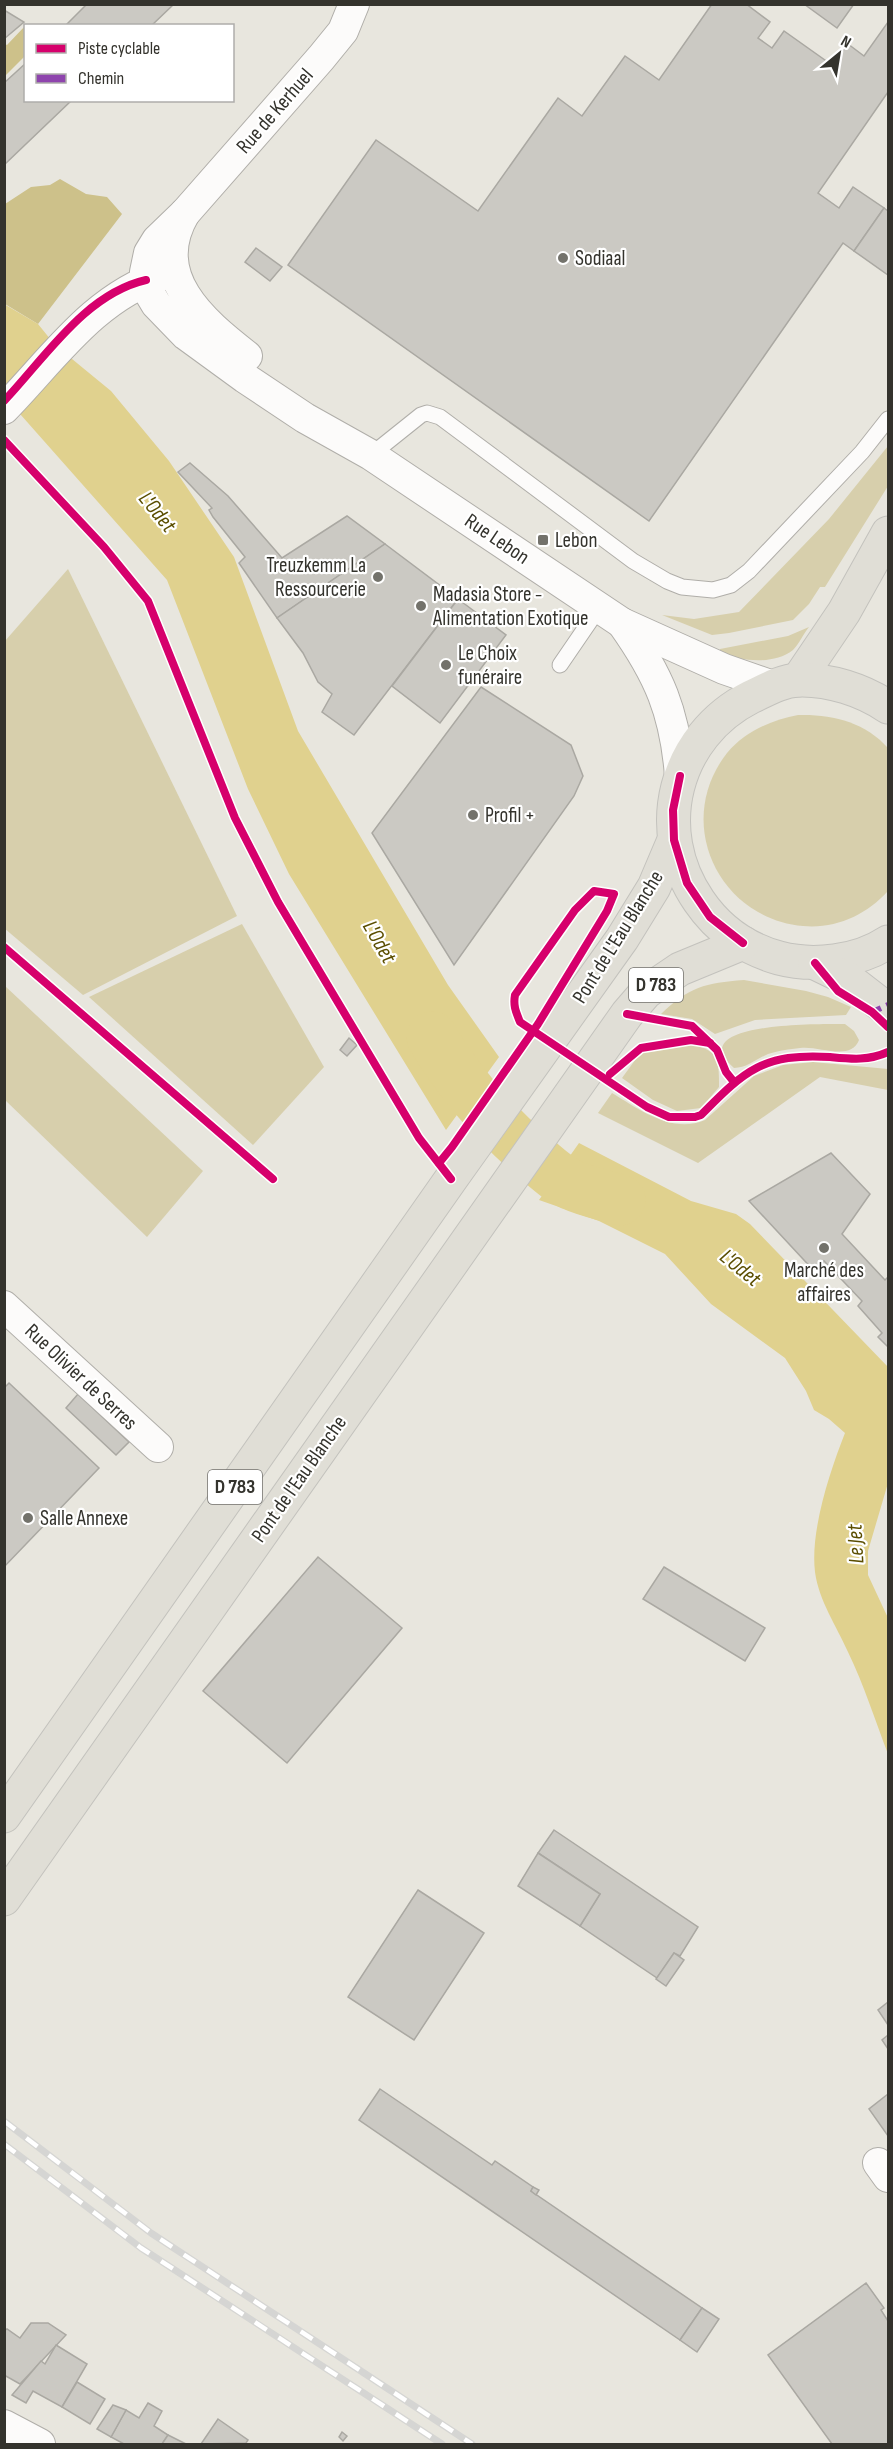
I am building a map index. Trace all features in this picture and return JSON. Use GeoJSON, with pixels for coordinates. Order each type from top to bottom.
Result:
{"type":"FeatureCollection","features":[{"type":"Feature","properties":{"kind":"main road"},"geometry":{"type":"LineString","coordinates":[[786,683],[844,612],[888,533]]}},
{"type":"Feature","properties":{"kind":"main road"},"geometry":{"type":"LineString","coordinates":[[888,706],[875,698],[826,682],[786,683],[731,707],[700,738],[680,777],[673,810],[674,840],[687,884],[710,917],[743,943],[766,954],[790,961],[815,963],[856,957],[888,942]]}},
{"type":"Feature","properties":{"kind":"main road","name":"Pont de L'Eau Blanche"},"geometry":{"type":"LineString","coordinates":[[4,1816],[627,930],[654,887],[674,840]]}},
{"type":"Feature","properties":{"kind":"main road","name":"Pont de l'Eau Blanche"},"geometry":{"type":"LineString","coordinates":[[4,1899],[612,1033],[646,992],[680,969],[743,943]]}},
{"type":"Feature","properties":{"kind":"main road"},"geometry":{"type":"LineString","coordinates":[[815,963],[849,980],[888,1010]]}},
{"type":"Feature","properties":{"kind":"street","name":"Rue de Kerhuel"},"geometry":{"type":"LineString","coordinates":[[146,280],[145,272],[149,252],[157,240],[186,212],[333,44],[347,23],[354,4]]}},
{"type":"Feature","properties":{"kind":"street","name":"Rue de Kerhuel"},"geometry":{"type":"LineString","coordinates":[[175,271],[173,259],[176,233],[186,212]]}},
{"type":"Feature","properties":{"kind":"street"},"geometry":{"type":"LineString","coordinates":[[7,406],[102,306],[146,280],[175,271]]}},
{"type":"Feature","properties":{"kind":"street","name":"Rue Lebon"},"geometry":{"type":"LineString","coordinates":[[175,271],[182,291],[198,315],[371,455]]}},
{"type":"Feature","properties":{"kind":"street","name":"Rue Lebon"},"geometry":{"type":"LineString","coordinates":[[146,280],[150,294],[160,310],[214,357],[304,417],[371,455],[611,615],[724,669],[786,683]]}},
{"type":"Feature","properties":{"kind":"street","name":"Rue Lebon"},"geometry":{"type":"LineString","coordinates":[[611,615],[642,651],[661,688],[678,744],[680,777]]}},
{"type":"Feature","properties":{"kind":"street","name":"Rue Olivier de Serres"},"geometry":{"type":"LineString","coordinates":[[4,1306],[158,1447]]}},
{"type":"Feature","properties":{"kind":"street"},"geometry":{"type":"LineString","coordinates":[[4,2425],[40,2445]]}},
{"type":"Feature","properties":{"kind":"lane"},"geometry":{"type":"LineString","coordinates":[[371,455],[421,415],[427,413],[440,417],[633,561],[682,587],[713,590],[731,585],[749,571],[862,452],[888,419]]}},
{"type":"Feature","properties":{"kind":"lane"},"geometry":{"type":"LineString","coordinates":[[560,665],[611,615]]}},
{"type":"Feature","properties":{"kind":"shaded area"},"geometry":{"type":"Polygon","coordinates":[[[24,27],[24,57],[5,76],[5,44],[7,45],[24,27]]]}},
{"type":"Feature","properties":{"kind":"shaded area"},"geometry":{"type":"Polygon","coordinates":[[[60,179],[86,194],[107,197],[122,214],[38,324],[5,304],[5,204],[31,187],[50,185],[60,179]]]}},
{"type":"Feature","properties":{"kind":"shaded area"},"geometry":{"type":"Polygon","coordinates":[[[888,446],[888,486],[825,587],[820,587],[809,604],[793,620],[712,635],[662,615],[694,619],[739,612],[829,519],[888,446]]]}},
{"type":"Feature","properties":{"kind":"shaded area"},"geometry":{"type":"Polygon","coordinates":[[[68,569],[237,916],[83,995],[4,928],[5,641],[68,569]]]}},
{"type":"Feature","properties":{"kind":"shaded area"},"geometry":{"type":"Polygon","coordinates":[[[809,627],[793,650],[776,658],[747,660],[719,654],[720,649],[788,636],[809,627]]]}},
{"type":"Feature","properties":{"kind":"shaded area"},"geometry":{"type":"Polygon","coordinates":[[[798,715],[823,716],[847,721],[869,732],[888,748],[888,891],[870,907],[839,923],[803,926],[773,919],[748,905],[727,886],[713,862],[705,836],[704,808],[711,780],[727,753],[742,738],[760,728],[798,715]]]}},
{"type":"Feature","properties":{"kind":"shaded area"},"geometry":{"type":"Polygon","coordinates":[[[242,924],[324,1067],[253,1145],[89,997],[242,924]]]}},
{"type":"Feature","properties":{"kind":"shaded area"},"geometry":{"type":"Polygon","coordinates":[[[744,980],[806,991],[851,1007],[846,1015],[755,1020],[715,1034],[692,1019],[661,1014],[680,998],[698,988],[744,980]]]}},
{"type":"Feature","properties":{"kind":"shaded area"},"geometry":{"type":"Polygon","coordinates":[[[5,986],[203,1171],[147,1237],[5,1100],[5,986]]]}},
{"type":"Feature","properties":{"kind":"shaded area"},"geometry":{"type":"Polygon","coordinates":[[[845,1024],[854,1031],[859,1040],[855,1047],[849,1050],[807,1048],[788,1050],[768,1054],[739,1068],[734,1068],[722,1053],[726,1041],[740,1033],[762,1028],[845,1024]]]}},
{"type":"Feature","properties":{"kind":"shaded area"},"geometry":{"type":"Polygon","coordinates":[[[687,1044],[711,1052],[717,1062],[719,1087],[701,1108],[677,1111],[653,1100],[622,1078],[641,1052],[687,1044]]]}},
{"type":"Feature","properties":{"kind":"shaded area"},"geometry":{"type":"Polygon","coordinates":[[[813,1062],[888,1069],[888,1090],[820,1077],[698,1163],[598,1113],[612,1093],[657,1118],[680,1124],[693,1124],[705,1120],[754,1076],[783,1065],[813,1062]]]}},
{"type":"Feature","properties":{"kind":"water"},"geometry":{"type":"Polygon","coordinates":[[[4,304],[38,324],[55,345],[111,391],[169,461],[234,557],[298,731],[448,985],[499,1057],[446,1130],[289,874],[248,789],[167,580],[5,397],[4,304]]]}},
{"type":"Feature","properties":{"kind":"water","name":"Le Jet"},"geometry":{"type":"Polygon","coordinates":[[[579,1143],[691,1201],[736,1214],[750,1224],[888,1367],[888,1483],[868,1551],[868,1575],[888,1618],[888,1754],[859,1677],[824,1603],[815,1572],[815,1538],[822,1501],[845,1433],[814,1410],[806,1391],[785,1358],[711,1304],[665,1254],[599,1221],[539,1200],[579,1143]]]}},
{"type":"Feature","properties":{"kind":"building"},"geometry":{"type":"Polygon","coordinates":[[[87,4],[174,4],[153,24],[67,24],[87,4]]]}},
{"type":"Feature","properties":{"kind":"building","name":"Sodiaal"},"geometry":{"type":"Polygon","coordinates":[[[712,4],[746,4],[770,22],[758,38],[772,48],[784,31],[832,65],[848,44],[864,56],[888,22],[888,92],[818,193],[839,208],[853,187],[884,208],[854,251],[843,243],[649,521],[288,265],[376,140],[478,211],[558,98],[582,116],[625,56],[659,80],[712,4]]]}},
{"type":"Feature","properties":{"kind":"building"},"geometry":{"type":"Polygon","coordinates":[[[804,4],[854,4],[837,28],[804,4]]]}},
{"type":"Feature","properties":{"kind":"building"},"geometry":{"type":"Polygon","coordinates":[[[4,10],[24,22],[4,39],[4,10]]]}},
{"type":"Feature","properties":{"kind":"building"},"geometry":{"type":"Polygon","coordinates":[[[24,65],[24,102],[70,102],[4,165],[4,83],[24,65]]]}},
{"type":"Feature","properties":{"kind":"building"},"geometry":{"type":"Polygon","coordinates":[[[884,208],[888,211],[888,275],[854,251],[884,208]]]}},
{"type":"Feature","properties":{"kind":"building"},"geometry":{"type":"Polygon","coordinates":[[[256,248],[282,267],[270,281],[245,262],[256,248]]]}},
{"type":"Feature","properties":{"kind":"building"},"geometry":{"type":"Polygon","coordinates":[[[190,463],[228,496],[282,558],[347,516],[385,544],[277,618],[239,563],[245,557],[213,517],[209,510],[212,508],[178,472],[190,463]]]}},
{"type":"Feature","properties":{"kind":"building"},"geometry":{"type":"Polygon","coordinates":[[[385,544],[458,599],[354,735],[322,712],[332,694],[318,682],[303,653],[277,618],[385,544]]]}},
{"type":"Feature","properties":{"kind":"building","name":"Le Choix funéraire"},"geometry":{"type":"Polygon","coordinates":[[[458,599],[506,635],[440,723],[392,686],[458,599]]]}},
{"type":"Feature","properties":{"kind":"building","name":"Profil +"},"geometry":{"type":"Polygon","coordinates":[[[481,687],[571,745],[583,776],[574,796],[454,965],[372,833],[481,687]]]}},
{"type":"Feature","properties":{"kind":"building"},"geometry":{"type":"Polygon","coordinates":[[[349,1038],[357,1045],[347,1056],[340,1050],[349,1038]]]}},
{"type":"Feature","properties":{"kind":"building","name":"Marché des affaires"},"geometry":{"type":"Polygon","coordinates":[[[831,1153],[870,1194],[842,1234],[885,1280],[888,1277],[888,1347],[878,1337],[882,1333],[858,1306],[862,1301],[824,1261],[816,1273],[749,1201],[831,1153]]]}},
{"type":"Feature","properties":{"kind":"building","name":"Salle Annexe"},"geometry":{"type":"Polygon","coordinates":[[[9,1383],[99,1468],[4,1567],[4,1388],[9,1383]]]}},
{"type":"Feature","properties":{"kind":"building"},"geometry":{"type":"Polygon","coordinates":[[[78,1394],[129,1442],[116,1455],[66,1408],[78,1394]]]}},
{"type":"Feature","properties":{"kind":"building"},"geometry":{"type":"Polygon","coordinates":[[[318,1557],[402,1628],[287,1763],[203,1691],[318,1557]]]}},
{"type":"Feature","properties":{"kind":"building"},"geometry":{"type":"Polygon","coordinates":[[[664,1567],[765,1628],[745,1661],[643,1599],[664,1567]]]}},
{"type":"Feature","properties":{"kind":"building"},"geometry":{"type":"Polygon","coordinates":[[[554,1830],[698,1927],[680,1956],[674,1953],[657,1978],[580,1926],[600,1894],[538,1853],[554,1830]]]}},
{"type":"Feature","properties":{"kind":"building"},"geometry":{"type":"Polygon","coordinates":[[[538,1853],[600,1894],[580,1926],[518,1886],[538,1853]]]}},
{"type":"Feature","properties":{"kind":"building"},"geometry":{"type":"Polygon","coordinates":[[[418,1890],[484,1933],[414,2040],[348,1997],[418,1890]]]}},
{"type":"Feature","properties":{"kind":"building"},"geometry":{"type":"Polygon","coordinates":[[[674,1953],[684,1960],[666,1986],[656,1979],[674,1953]]]}},
{"type":"Feature","properties":{"kind":"building"},"geometry":{"type":"Polygon","coordinates":[[[888,2002],[888,2025],[878,2010],[888,2002]]]}},
{"type":"Feature","properties":{"kind":"building"},"geometry":{"type":"Polygon","coordinates":[[[888,2035],[888,2049],[882,2040],[888,2035]]]}},
{"type":"Feature","properties":{"kind":"building"},"geometry":{"type":"Polygon","coordinates":[[[380,2089],[492,2165],[495,2161],[533,2187],[531,2191],[702,2308],[680,2340],[359,2120],[380,2089]]]}},
{"type":"Feature","properties":{"kind":"building"},"geometry":{"type":"Polygon","coordinates":[[[888,2094],[888,2136],[869,2109],[888,2094]]]}},
{"type":"Feature","properties":{"kind":"building"},"geometry":{"type":"Polygon","coordinates":[[[533,2187],[539,2190],[536,2195],[531,2191],[533,2187]]]}},
{"type":"Feature","properties":{"kind":"building"},"geometry":{"type":"Polygon","coordinates":[[[866,2283],[884,2308],[881,2310],[888,2321],[888,2444],[832,2444],[768,2355],[866,2283]]]}},
{"type":"Feature","properties":{"kind":"building"},"geometry":{"type":"Polygon","coordinates":[[[702,2308],[719,2319],[697,2352],[680,2340],[702,2308]]]}},
{"type":"Feature","properties":{"kind":"building"},"geometry":{"type":"Polygon","coordinates":[[[31,2323],[48,2323],[66,2335],[20,2384],[4,2375],[4,2331],[7,2329],[20,2338],[31,2323]]]}},
{"type":"Feature","properties":{"kind":"building"},"geometry":{"type":"Polygon","coordinates":[[[56,2345],[87,2364],[62,2407],[33,2391],[26,2403],[12,2395],[41,2361],[45,2364],[56,2345]]]}},
{"type":"Feature","properties":{"kind":"building"},"geometry":{"type":"Polygon","coordinates":[[[77,2382],[105,2399],[90,2424],[62,2407],[77,2382]]]}},
{"type":"Feature","properties":{"kind":"building"},"geometry":{"type":"Polygon","coordinates":[[[148,2403],[162,2411],[154,2426],[168,2435],[162,2444],[124,2444],[111,2437],[126,2410],[139,2418],[148,2403]]]}},
{"type":"Feature","properties":{"kind":"building"},"geometry":{"type":"Polygon","coordinates":[[[113,2405],[126,2410],[111,2437],[97,2429],[113,2405]]]}},
{"type":"Feature","properties":{"kind":"building"},"geometry":{"type":"Polygon","coordinates":[[[218,2419],[248,2440],[246,2443],[201,2444],[218,2419]]]}},
{"type":"Feature","properties":{"kind":"building"},"geometry":{"type":"Polygon","coordinates":[[[342,2432],[347,2436],[343,2441],[339,2437],[342,2432]]]}},
{"type":"Feature","properties":{"kind":"building"},"geometry":{"type":"Polygon","coordinates":[[[168,2435],[186,2444],[162,2444],[168,2435]]]}},
{"type":"Feature","properties":{"kind":"waterway","name":"L'Odet"},"geometry":{"type":"LineString","coordinates":[[432,1037],[454,1071],[479,1102],[535,1158],[567,1183],[620,1200]]}},
{"type":"Feature","properties":{"kind":"railway"},"geometry":{"type":"LineString","coordinates":[[4,2121],[151,2233],[472,2444]]}},
{"type":"Feature","properties":{"kind":"railway"},"geometry":{"type":"LineString","coordinates":[[4,2144],[141,2248],[442,2444]]}},
{"type":"Feature","properties":{"kind":"marked path"},"geometry":{"type":"LineString","coordinates":[[870,1013],[888,1005]]}},
{"type":"Feature","properties":{"kind":"cycle path"},"geometry":{"type":"LineString","coordinates":[[4,401],[85,313],[124,287],[146,280]]}},
{"type":"Feature","properties":{"kind":"cycle path"},"geometry":{"type":"LineString","coordinates":[[4,440],[104,547],[148,601],[235,818],[278,902],[419,1138],[451,1179]]}},
{"type":"Feature","properties":{"kind":"cycle path"},"geometry":{"type":"LineString","coordinates":[[680,776],[673,810],[674,840],[687,883],[710,917],[743,943]]}},
{"type":"Feature","properties":{"kind":"cycle path"},"geometry":{"type":"LineString","coordinates":[[439,1163],[452,1147],[538,1024],[607,911],[614,894],[594,891],[575,910],[515,995],[515,1009],[520,1022],[647,1107],[669,1117],[695,1117],[701,1115],[730,1086],[757,1068],[772,1062],[807,1056],[866,1058],[888,1052]]}},
{"type":"Feature","properties":{"kind":"cycle path"},"geometry":{"type":"LineString","coordinates":[[4,947],[273,1179]]}},
{"type":"Feature","properties":{"kind":"cycle path"},"geometry":{"type":"LineString","coordinates":[[815,963],[838,991],[872,1012],[888,1027]]}},
{"type":"Feature","properties":{"kind":"cycle path"},"geometry":{"type":"LineString","coordinates":[[627,1014],[692,1026],[717,1050],[726,1072],[734,1082]]}},
{"type":"Feature","properties":{"kind":"cycle path"},"geometry":{"type":"LineString","coordinates":[[610,1074],[641,1048],[691,1040],[710,1043]]}},
{"type":"Feature","properties":{"kind":"place","name":"Sodiaal"},"geometry":{"type":"Point","coordinates":[563,258]}},
{"type":"Feature","properties":{"kind":"place","name":"Lebon"},"geometry":{"type":"Point","coordinates":[543,540]}},
{"type":"Feature","properties":{"kind":"place","name":"Treuzkemm La Ressourcerie"},"geometry":{"type":"Point","coordinates":[378,577]}},
{"type":"Feature","properties":{"kind":"place","name":"Madasia Store - Alimentation Exotique"},"geometry":{"type":"Point","coordinates":[421,606]}},
{"type":"Feature","properties":{"kind":"place","name":"Le Choix funéraire"},"geometry":{"type":"Point","coordinates":[446,665]}},
{"type":"Feature","properties":{"kind":"place","name":"Profil +"},"geometry":{"type":"Point","coordinates":[473,815]}},
{"type":"Feature","properties":{"kind":"place","name":"Marché des affaires"},"geometry":{"type":"Point","coordinates":[824,1248]}},
{"type":"Feature","properties":{"kind":"place","name":"Salle Annexe"},"geometry":{"type":"Point","coordinates":[28,1518]}}]}
